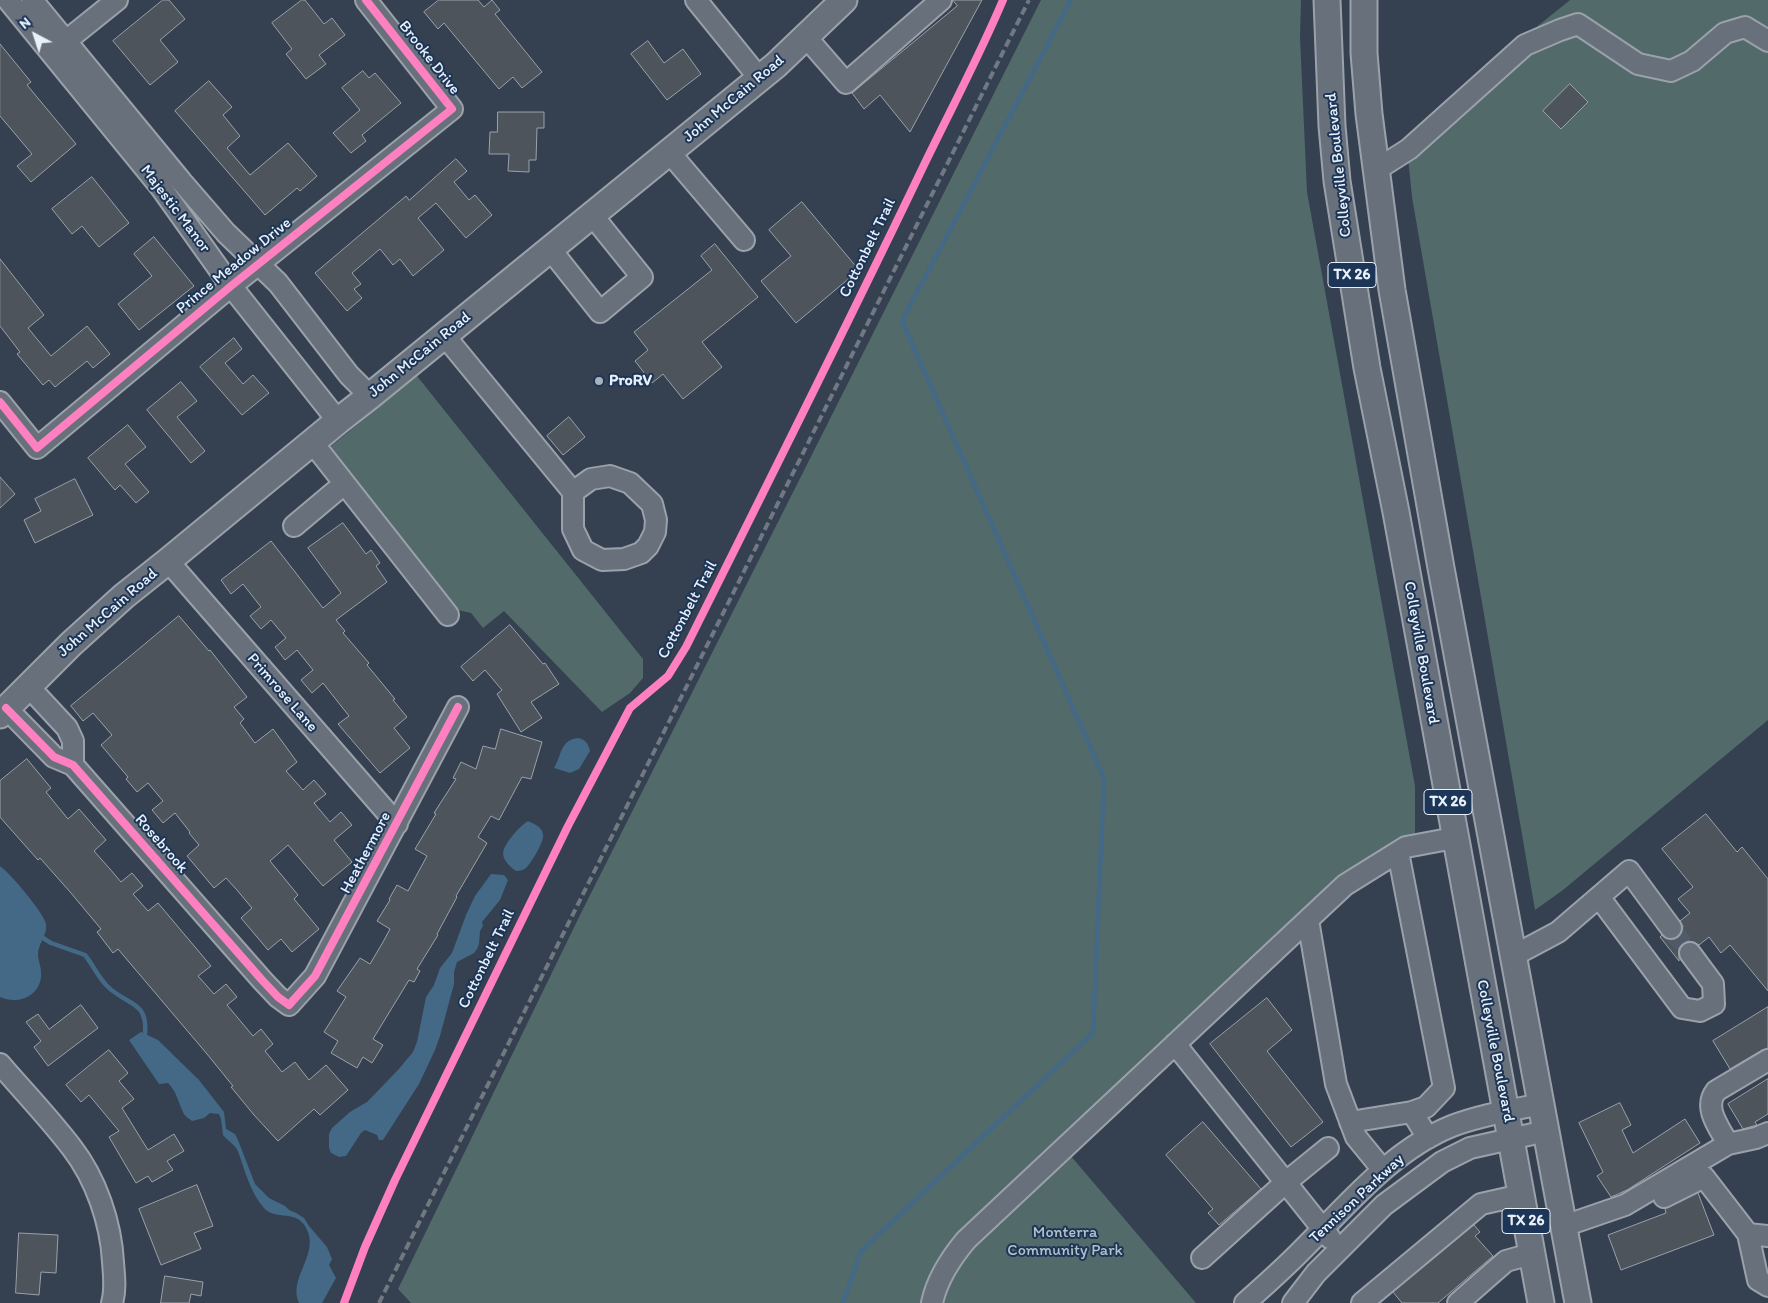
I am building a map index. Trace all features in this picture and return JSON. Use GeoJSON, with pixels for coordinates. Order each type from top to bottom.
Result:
{"type":"FeatureCollection","features":[{"type":"Feature","properties":{"kind":"main road","name":"John McCain Road"},"geometry":{"type":"LineString","coordinates":[[3,711],[71,644],[124,596],[760,79],[844,0]]}},
{"type":"Feature","properties":{"kind":"main road","name":"Colleyville Boulevard"},"geometry":{"type":"LineString","coordinates":[[1327,0],[1332,126],[1337,181],[1367,368],[1506,1111],[1531,1254],[1536,1302]]}},
{"type":"Feature","properties":{"kind":"main road","name":"TX 26"},"geometry":{"type":"LineString","coordinates":[[1364,0],[1364,62],[1369,114],[1392,290],[1441,568],[1578,1303]]}},
{"type":"Feature","properties":{"kind":"main road"},"geometry":{"type":"LineString","coordinates":[[1407,575],[1441,568]]}},
{"type":"Feature","properties":{"kind":"street","name":"Majestic Manor"},"geometry":{"type":"LineString","coordinates":[[8,0],[58,47],[226,233],[278,283],[349,375],[370,396]]}},
{"type":"Feature","properties":{"kind":"street","name":"Majestic Manor"},"geometry":{"type":"LineString","coordinates":[[32,0],[58,47],[231,286],[338,421]]}},
{"type":"Feature","properties":{"kind":"street"},"geometry":{"type":"LineString","coordinates":[[58,47],[117,0]]}},
{"type":"Feature","properties":{"kind":"street","name":"Brooke Drive"},"geometry":{"type":"LineString","coordinates":[[366,0],[452,109]]}},
{"type":"Feature","properties":{"kind":"street"},"geometry":{"type":"LineString","coordinates":[[696,0],[760,79]]}},
{"type":"Feature","properties":{"kind":"street"},"geometry":{"type":"LineString","coordinates":[[806,37],[846,83],[941,0]]}},
{"type":"Feature","properties":{"kind":"street"},"geometry":{"type":"LineString","coordinates":[[1376,170],[1409,149],[1525,45],[1578,24],[1638,64],[1671,71],[1692,61],[1725,33],[1745,27],[1768,41]]}},
{"type":"Feature","properties":{"kind":"street","name":"Prince Meadow Drive"},"geometry":{"type":"LineString","coordinates":[[0,402],[36,448],[231,286],[452,109]]}},
{"type":"Feature","properties":{"kind":"street"},"geometry":{"type":"LineString","coordinates":[[669,152],[744,240]]}},
{"type":"Feature","properties":{"kind":"street"},"geometry":{"type":"LineString","coordinates":[[550,249],[600,312],[642,277],[592,215]]}},
{"type":"Feature","properties":{"kind":"street"},"geometry":{"type":"LineString","coordinates":[[444,335],[573,492],[573,529],[583,550],[602,560],[624,559],[641,553],[648,546],[655,532],[656,520],[652,504],[630,483],[610,476],[591,480],[573,492]]}},
{"type":"Feature","properties":{"kind":"street"},"geometry":{"type":"LineString","coordinates":[[312,442],[448,615]]}},
{"type":"Feature","properties":{"kind":"street"},"geometry":{"type":"LineString","coordinates":[[294,526],[344,484]]}},
{"type":"Feature","properties":{"kind":"street","name":"Primrose Lane"},"geometry":{"type":"LineString","coordinates":[[168,561],[397,824]]}},
{"type":"Feature","properties":{"kind":"street"},"geometry":{"type":"LineString","coordinates":[[28,686],[66,728],[73,742],[73,765]]}},
{"type":"Feature","properties":{"kind":"street","name":"Heathermore"},"geometry":{"type":"LineString","coordinates":[[289,1005],[315,976],[458,707]]}},
{"type":"Feature","properties":{"kind":"street","name":"Rosebrook"},"geometry":{"type":"LineString","coordinates":[[3,711],[54,757],[73,765],[262,980],[278,997],[289,1005]]}},
{"type":"Feature","properties":{"kind":"street"},"geometry":{"type":"LineString","coordinates":[[932,1303],[934,1294],[951,1259],[966,1240],[1345,885],[1406,847],[1454,838]]}},
{"type":"Feature","properties":{"kind":"street"},"geometry":{"type":"LineString","coordinates":[[1350,1122],[1412,1112],[1426,1107],[1444,1088],[1398,852]]}},
{"type":"Feature","properties":{"kind":"street"},"geometry":{"type":"LineString","coordinates":[[1513,956],[1558,932],[1629,871],[1671,928]]}},
{"type":"Feature","properties":{"kind":"street"},"geometry":{"type":"LineString","coordinates":[[1599,897],[1682,1008],[1700,1011],[1714,1004],[1713,984],[1690,952]]}},
{"type":"Feature","properties":{"kind":"street"},"geometry":{"type":"LineString","coordinates":[[1308,920],[1336,1084],[1356,1137],[1383,1170]]}},
{"type":"Feature","properties":{"kind":"street"},"geometry":{"type":"LineString","coordinates":[[1175,1044],[1322,1230],[1340,1249]]}},
{"type":"Feature","properties":{"kind":"street"},"geometry":{"type":"LineString","coordinates":[[1728,1144],[1710,1110],[1711,1097],[1716,1090],[1768,1060]]}},
{"type":"Feature","properties":{"kind":"street"},"geometry":{"type":"LineString","coordinates":[[0,1064],[73,1149],[86,1170],[100,1201],[112,1243],[115,1293],[112,1303]]}},
{"type":"Feature","properties":{"kind":"street","name":"Tennison Parkway"},"geometry":{"type":"LineString","coordinates":[[1245,1303],[1297,1255],[1383,1170],[1398,1158],[1428,1138],[1452,1126],[1506,1111],[1541,1104]]}},
{"type":"Feature","properties":{"kind":"street"},"geometry":{"type":"LineString","coordinates":[[1412,1112],[1428,1138]]}},
{"type":"Feature","properties":{"kind":"street","name":"Tennison Parkway"},"geometry":{"type":"LineString","coordinates":[[1293,1303],[1316,1273],[1384,1205],[1442,1162],[1470,1148],[1546,1131]]}},
{"type":"Feature","properties":{"kind":"street"},"geometry":{"type":"LineString","coordinates":[[1564,1226],[1626,1206],[1728,1144],[1768,1134]]}},
{"type":"Feature","properties":{"kind":"street"},"geometry":{"type":"LineString","coordinates":[[1202,1258],[1285,1183],[1328,1148]]}},
{"type":"Feature","properties":{"kind":"street"},"geometry":{"type":"LineString","coordinates":[[1642,1196],[1652,1203],[1704,1177],[1748,1234],[1758,1280],[1768,1286]]}},
{"type":"Feature","properties":{"kind":"street"},"geometry":{"type":"LineString","coordinates":[[1362,1303],[1481,1204],[1521,1195]]}},
{"type":"Feature","properties":{"kind":"street"},"geometry":{"type":"LineString","coordinates":[[1748,1234],[1768,1236]]}},
{"type":"Feature","properties":{"kind":"street"},"geometry":{"type":"LineString","coordinates":[[1458,1303],[1506,1261],[1531,1254]]}},
{"type":"Feature","properties":{"kind":"green space"},"geometry":{"type":"Polygon","coordinates":[[[1041,0],[1301,0],[1300,37],[1307,192],[1415,786],[1415,840],[1201,1009],[980,1212],[938,1258],[924,1303],[411,1303],[398,1289],[581,913],[1041,0]]]}},
{"type":"Feature","properties":{"kind":"green space"},"geometry":{"type":"Polygon","coordinates":[[[1570,0],[1768,0],[1768,720],[1563,890],[1535,910],[1412,197],[1406,138],[1441,104],[1570,0]]]}},
{"type":"Feature","properties":{"kind":"green space"},"geometry":{"type":"Polygon","coordinates":[[[417,376],[643,659],[643,678],[630,693],[602,712],[504,611],[483,628],[471,613],[458,610],[330,447],[417,376]]]}},
{"type":"Feature","properties":{"kind":"green space","name":"Monterra Community Park"},"geometry":{"type":"Polygon","coordinates":[[[1070,1155],[1196,1303],[941,1303],[947,1284],[967,1250],[1070,1155]]]}},
{"type":"Feature","properties":{"kind":"water"},"geometry":{"type":"Polygon","coordinates":[[[578,738],[586,742],[590,751],[579,769],[570,773],[554,768],[565,745],[572,739],[578,738]]]}},
{"type":"Feature","properties":{"kind":"water"},"geometry":{"type":"Polygon","coordinates":[[[528,821],[539,828],[543,837],[538,851],[526,868],[516,871],[510,866],[503,854],[513,835],[528,821]]]}},
{"type":"Feature","properties":{"kind":"water"},"geometry":{"type":"Polygon","coordinates":[[[0,866],[26,894],[46,924],[46,932],[38,954],[41,974],[39,984],[36,990],[26,998],[13,1000],[0,997],[0,866]]]}},
{"type":"Feature","properties":{"kind":"water"},"geometry":{"type":"Polygon","coordinates":[[[491,874],[504,875],[508,880],[500,900],[482,922],[483,926],[480,931],[477,949],[474,953],[457,962],[454,972],[454,984],[440,1036],[419,1084],[383,1140],[379,1140],[377,1135],[365,1130],[346,1156],[339,1157],[331,1153],[329,1134],[332,1128],[350,1112],[367,1102],[413,1052],[417,1042],[426,997],[434,985],[440,968],[452,953],[475,896],[491,874]]]}},
{"type":"Feature","properties":{"kind":"water"},"geometry":{"type":"Polygon","coordinates":[[[141,1032],[158,1040],[199,1080],[224,1112],[226,1129],[235,1134],[255,1184],[269,1198],[304,1218],[327,1247],[332,1259],[329,1265],[336,1278],[322,1303],[299,1303],[297,1285],[309,1250],[310,1241],[304,1224],[299,1219],[293,1217],[268,1212],[263,1207],[256,1197],[237,1150],[223,1135],[219,1114],[210,1113],[204,1118],[192,1121],[184,1115],[171,1086],[168,1083],[159,1084],[129,1040],[141,1032]]]}},
{"type":"Feature","properties":{"kind":"building"},"geometry":{"type":"Polygon","coordinates":[[[163,0],[169,0],[185,19],[160,40],[178,62],[150,85],[113,41],[163,0]]]}},
{"type":"Feature","properties":{"kind":"building"},"geometry":{"type":"Polygon","coordinates":[[[302,0],[305,0],[324,24],[332,18],[345,35],[319,55],[326,64],[306,79],[286,54],[292,49],[272,23],[302,0]]]}},
{"type":"Feature","properties":{"kind":"building"},"geometry":{"type":"Polygon","coordinates":[[[439,0],[478,0],[484,7],[492,0],[500,10],[495,14],[542,72],[522,88],[513,77],[499,89],[444,23],[438,29],[424,12],[439,0]]]}},
{"type":"Feature","properties":{"kind":"building"},"geometry":{"type":"Polygon","coordinates":[[[953,0],[982,0],[910,132],[880,95],[864,109],[852,93],[957,6],[953,0]]]}},
{"type":"Feature","properties":{"kind":"building"},"geometry":{"type":"Polygon","coordinates":[[[648,41],[664,63],[683,49],[701,74],[667,100],[631,54],[648,41]]]}},
{"type":"Feature","properties":{"kind":"building"},"geometry":{"type":"Polygon","coordinates":[[[0,44],[31,82],[27,85],[76,144],[31,182],[17,166],[32,154],[0,116],[0,44]]]}},
{"type":"Feature","properties":{"kind":"building"},"geometry":{"type":"Polygon","coordinates":[[[363,71],[369,78],[375,73],[401,103],[362,135],[366,141],[351,153],[333,133],[360,110],[342,88],[363,71]]]}},
{"type":"Feature","properties":{"kind":"building"},"geometry":{"type":"Polygon","coordinates":[[[209,81],[232,107],[223,115],[240,136],[227,148],[250,175],[288,143],[317,176],[300,191],[297,188],[265,215],[175,111],[209,81]]]}},
{"type":"Feature","properties":{"kind":"building"},"geometry":{"type":"Polygon","coordinates":[[[1570,84],[1588,102],[1561,129],[1543,111],[1570,84]]]}},
{"type":"Feature","properties":{"kind":"building"},"geometry":{"type":"Polygon","coordinates":[[[498,112],[544,112],[544,128],[537,128],[536,160],[529,160],[529,172],[508,171],[509,154],[489,154],[490,132],[497,132],[498,112]]]}},
{"type":"Feature","properties":{"kind":"building"},"geometry":{"type":"Polygon","coordinates":[[[456,159],[467,171],[454,182],[469,200],[475,195],[492,215],[466,238],[436,203],[418,218],[444,250],[413,276],[400,259],[393,265],[380,249],[352,273],[361,284],[354,289],[362,298],[347,311],[315,273],[406,196],[409,200],[456,159]]]}},
{"type":"Feature","properties":{"kind":"building"},"geometry":{"type":"Polygon","coordinates":[[[92,177],[129,223],[99,247],[82,226],[72,234],[52,209],[92,177]]]}},
{"type":"Feature","properties":{"kind":"building"},"geometry":{"type":"Polygon","coordinates":[[[802,202],[859,270],[796,323],[761,281],[791,256],[769,230],[802,202]]]}},
{"type":"Feature","properties":{"kind":"building"},"geometry":{"type":"Polygon","coordinates":[[[154,237],[194,286],[139,330],[118,304],[152,276],[134,254],[154,237]]]}},
{"type":"Feature","properties":{"kind":"building"},"geometry":{"type":"Polygon","coordinates":[[[715,244],[758,297],[702,342],[722,367],[683,399],[663,374],[652,383],[635,361],[648,350],[634,332],[712,270],[701,256],[715,244]]]}},
{"type":"Feature","properties":{"kind":"building"},"geometry":{"type":"Polygon","coordinates":[[[0,259],[44,315],[28,328],[51,356],[87,326],[110,354],[93,368],[87,361],[55,387],[49,380],[43,385],[17,354],[20,352],[0,326],[0,259]]]}},
{"type":"Feature","properties":{"kind":"building"},"geometry":{"type":"Polygon","coordinates":[[[234,338],[242,349],[225,363],[243,384],[253,375],[269,393],[242,415],[200,367],[234,338]]]}},
{"type":"Feature","properties":{"kind":"building"},"geometry":{"type":"Polygon","coordinates":[[[181,382],[197,401],[177,417],[205,451],[191,463],[147,410],[181,382]]]}},
{"type":"Feature","properties":{"kind":"building"},"geometry":{"type":"Polygon","coordinates":[[[569,417],[585,437],[563,455],[547,436],[569,417]]]}},
{"type":"Feature","properties":{"kind":"building"},"geometry":{"type":"Polygon","coordinates":[[[128,425],[146,447],[125,464],[149,492],[136,503],[120,485],[115,490],[88,458],[128,425]]]}},
{"type":"Feature","properties":{"kind":"building"},"geometry":{"type":"Polygon","coordinates":[[[0,477],[15,494],[0,508],[0,477]]]}},
{"type":"Feature","properties":{"kind":"building"},"geometry":{"type":"Polygon","coordinates":[[[75,479],[93,515],[35,543],[24,520],[41,511],[35,499],[75,479]]]}},
{"type":"Feature","properties":{"kind":"building"},"geometry":{"type":"Polygon","coordinates":[[[343,523],[366,554],[371,550],[380,563],[376,566],[387,582],[336,620],[345,631],[343,633],[369,663],[367,665],[407,717],[394,728],[410,748],[380,773],[338,724],[349,716],[323,683],[312,693],[301,680],[313,670],[297,650],[285,660],[275,647],[286,638],[271,620],[261,629],[250,616],[261,607],[243,584],[231,594],[221,580],[271,541],[323,608],[341,593],[308,548],[343,523]]]}},
{"type":"Feature","properties":{"kind":"building"},"geometry":{"type":"Polygon","coordinates":[[[179,616],[210,650],[247,697],[234,707],[244,719],[240,723],[255,743],[273,729],[297,762],[286,771],[303,790],[314,780],[326,794],[314,803],[330,822],[341,812],[352,825],[334,840],[352,862],[323,886],[288,845],[270,861],[298,895],[294,899],[319,929],[292,952],[281,939],[268,950],[241,918],[252,908],[226,878],[214,888],[187,856],[199,845],[190,832],[175,813],[163,823],[152,810],[163,801],[148,783],[137,792],[126,779],[128,777],[101,745],[112,735],[93,713],[83,721],[71,706],[179,616]]]}},
{"type":"Feature","properties":{"kind":"building"},"geometry":{"type":"Polygon","coordinates":[[[510,625],[543,664],[545,663],[559,684],[531,702],[542,718],[521,732],[497,694],[502,690],[485,670],[473,681],[461,667],[510,625]]]}},
{"type":"Feature","properties":{"kind":"building"},"geometry":{"type":"Polygon","coordinates":[[[501,729],[542,742],[531,779],[522,777],[499,820],[491,816],[478,837],[487,843],[456,896],[438,935],[417,969],[420,971],[414,982],[409,980],[373,1039],[383,1045],[372,1063],[363,1057],[357,1068],[331,1053],[338,1041],[324,1032],[346,997],[337,991],[360,958],[370,964],[383,942],[390,929],[377,921],[397,885],[408,891],[427,856],[415,849],[436,814],[434,813],[456,779],[453,778],[461,762],[476,769],[483,746],[495,749],[501,729]]]}},
{"type":"Feature","properties":{"kind":"building"},"geometry":{"type":"Polygon","coordinates":[[[27,759],[51,788],[46,792],[68,819],[79,809],[106,840],[94,851],[121,882],[132,873],[143,886],[133,894],[148,911],[158,903],[211,966],[198,976],[214,994],[226,984],[237,997],[227,1005],[253,1036],[261,1029],[273,1044],[265,1051],[282,1072],[295,1062],[309,1080],[326,1065],[348,1090],[320,1115],[314,1109],[278,1141],[254,1115],[207,1054],[118,949],[113,953],[97,932],[101,929],[71,893],[40,858],[38,860],[0,817],[0,781],[27,759]]]}},
{"type":"Feature","properties":{"kind":"building"},"geometry":{"type":"Polygon","coordinates":[[[1706,814],[1737,852],[1742,847],[1768,879],[1768,991],[1730,945],[1721,953],[1709,937],[1699,945],[1688,941],[1679,948],[1679,961],[1660,937],[1662,935],[1667,939],[1673,940],[1682,933],[1683,926],[1680,921],[1690,913],[1678,899],[1693,887],[1662,849],[1706,814]]]}},
{"type":"Feature","properties":{"kind":"building"},"geometry":{"type":"Polygon","coordinates":[[[1267,998],[1292,1030],[1267,1051],[1323,1122],[1291,1147],[1210,1044],[1267,998]]]}},
{"type":"Feature","properties":{"kind":"building"},"geometry":{"type":"Polygon","coordinates":[[[81,1005],[98,1028],[48,1066],[34,1047],[41,1041],[26,1022],[38,1014],[49,1029],[81,1005]]]}},
{"type":"Feature","properties":{"kind":"building"},"geometry":{"type":"Polygon","coordinates":[[[1768,1007],[1768,1048],[1730,1069],[1713,1041],[1768,1007]]]}},
{"type":"Feature","properties":{"kind":"building"},"geometry":{"type":"Polygon","coordinates":[[[109,1050],[128,1073],[119,1081],[134,1099],[122,1108],[148,1150],[174,1134],[184,1151],[167,1161],[173,1170],[152,1182],[148,1176],[136,1183],[109,1137],[119,1131],[89,1095],[81,1102],[66,1085],[109,1050]]]}},
{"type":"Feature","properties":{"kind":"building"},"geometry":{"type":"Polygon","coordinates":[[[1768,1079],[1768,1114],[1755,1122],[1757,1125],[1743,1129],[1728,1104],[1768,1079]]]}},
{"type":"Feature","properties":{"kind":"building"},"geometry":{"type":"Polygon","coordinates":[[[1620,1103],[1631,1125],[1622,1130],[1633,1153],[1685,1119],[1700,1143],[1627,1190],[1611,1197],[1597,1176],[1603,1172],[1579,1123],[1620,1103]]]}},
{"type":"Feature","properties":{"kind":"building"},"geometry":{"type":"Polygon","coordinates":[[[1203,1122],[1261,1189],[1219,1225],[1208,1213],[1213,1209],[1166,1155],[1203,1122]]]}},
{"type":"Feature","properties":{"kind":"building"},"geometry":{"type":"Polygon","coordinates":[[[197,1185],[213,1226],[194,1233],[201,1249],[161,1265],[139,1209],[197,1185]]]}},
{"type":"Feature","properties":{"kind":"building"},"geometry":{"type":"Polygon","coordinates":[[[1698,1193],[1714,1235],[1621,1270],[1608,1235],[1666,1213],[1665,1209],[1698,1193]]]}},
{"type":"Feature","properties":{"kind":"building"},"geometry":{"type":"Polygon","coordinates":[[[1474,1225],[1480,1232],[1475,1236],[1493,1256],[1438,1303],[1402,1303],[1393,1292],[1474,1225]]]}},
{"type":"Feature","properties":{"kind":"building"},"geometry":{"type":"Polygon","coordinates":[[[19,1233],[58,1235],[56,1273],[41,1272],[39,1295],[16,1293],[19,1233]]]}},
{"type":"Feature","properties":{"kind":"building"},"geometry":{"type":"Polygon","coordinates":[[[165,1276],[203,1282],[201,1296],[191,1294],[189,1303],[161,1303],[165,1276]]]}},
{"type":"Feature","properties":{"kind":"waterway"},"geometry":{"type":"LineString","coordinates":[[843,1303],[861,1251],[1093,1033],[1104,778],[902,321],[1071,0]]}},
{"type":"Feature","properties":{"kind":"waterway"},"geometry":{"type":"LineString","coordinates":[[43,938],[51,943],[85,955],[107,986],[140,1009],[145,1023],[145,1034]]}},
{"type":"Feature","properties":{"kind":"tunnel"},"geometry":{"type":"LineString","coordinates":[[1671,928],[1690,953]]}},
{"type":"Feature","properties":{"kind":"railway"},"geometry":{"type":"LineString","coordinates":[[379,1303],[1029,0]]}},
{"type":"Feature","properties":{"kind":"cycle path"},"geometry":{"type":"LineString","coordinates":[[0,402],[37,448],[231,286],[452,109],[366,0]]}},
{"type":"Feature","properties":{"kind":"cycle path","name":"Cottonbelt Trail"},"geometry":{"type":"LineString","coordinates":[[344,1303],[365,1247],[395,1180],[568,826],[630,708],[668,676],[686,647],[865,287],[1003,0]]}},
{"type":"Feature","properties":{"kind":"cycle path"},"geometry":{"type":"LineString","coordinates":[[6,708],[54,757],[73,765],[262,980],[278,997],[289,1005],[315,976],[458,707]]}},
{"type":"Feature","properties":{"kind":"place","name":"ProRV"},"geometry":{"type":"Point","coordinates":[599,381]}}]}
